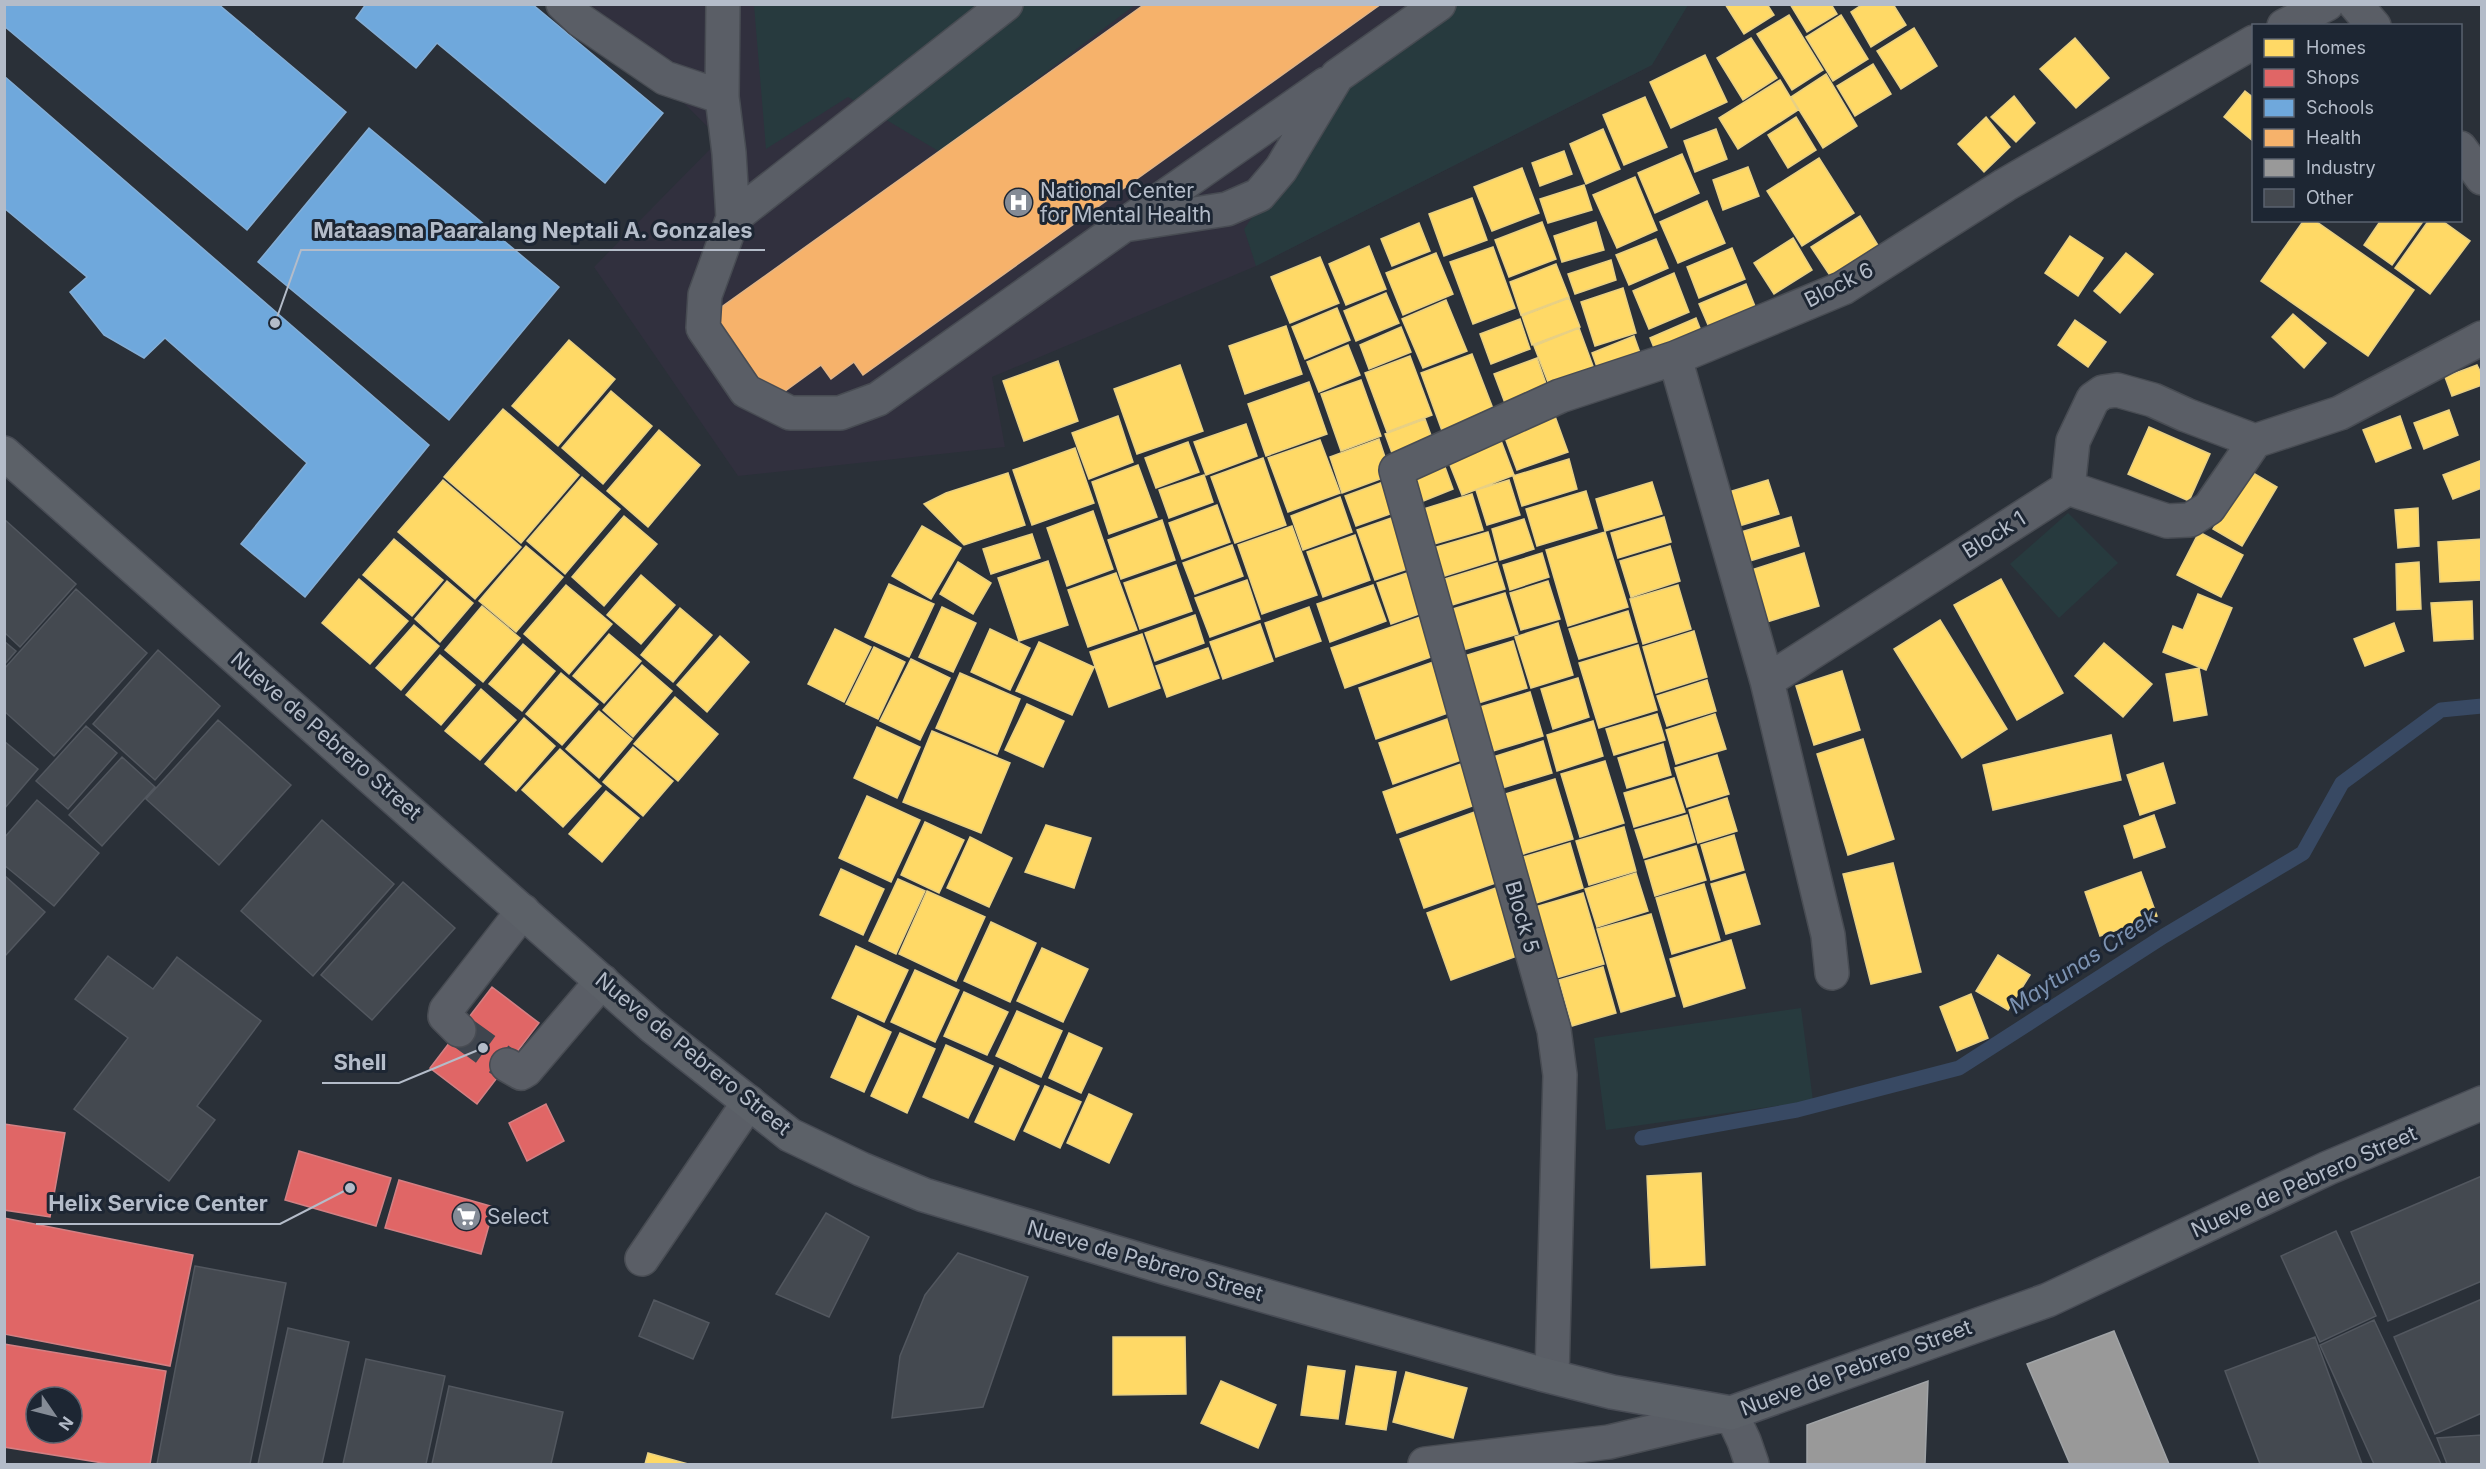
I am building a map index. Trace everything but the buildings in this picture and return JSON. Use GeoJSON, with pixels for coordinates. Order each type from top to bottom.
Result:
{"type":"FeatureCollection","features":[{"type":"Feature","properties":{"kind":"main road","name":"Nueve de Pebrero Street"},"geometry":{"type":"LineString","coordinates":[[4,453],[652,1026],[790,1135],[861,1169],[924,1195],[1167,1268],[1612,1392],[1731,1413],[2048,1300],[2328,1168],[2481,1103]]}},
{"type":"Feature","properties":{"kind":"street"},"geometry":{"type":"LineString","coordinates":[[563,4],[580,20],[665,78],[722,97]]}},
{"type":"Feature","properties":{"kind":"street"},"geometry":{"type":"LineString","coordinates":[[723,4],[722,97],[729,153],[733,218],[705,295],[703,328],[746,391],[790,413],[840,412],[878,399],[1439,4]]}},
{"type":"Feature","properties":{"kind":"street"},"geometry":{"type":"LineString","coordinates":[[733,218],[1006,4]]}},
{"type":"Feature","properties":{"kind":"street"},"geometry":{"type":"LineString","coordinates":[[2288,24],[2327,4]]}},
{"type":"Feature","properties":{"kind":"street"},"geometry":{"type":"LineString","coordinates":[[2355,4],[2372,24]]}},
{"type":"Feature","properties":{"kind":"street","name":"Block 6"},"geometry":{"type":"LineString","coordinates":[[1396,470],[1560,396],[1675,358],[1843,288],[2005,185],[2252,43]]}},
{"type":"Feature","properties":{"kind":"street"},"geometry":{"type":"LineString","coordinates":[[1124,225],[1227,208],[1259,195],[1281,169],[1337,76]]}},
{"type":"Feature","properties":{"kind":"street"},"geometry":{"type":"LineString","coordinates":[[2462,151],[2481,178]]}},
{"type":"Feature","properties":{"kind":"street"},"geometry":{"type":"LineString","coordinates":[[2255,441],[2153,400],[2117,390],[2103,392],[2093,399],[2073,441],[2068,488],[2167,521],[2190,520],[2209,508],[2255,441],[2340,413],[2481,338]]}},
{"type":"Feature","properties":{"kind":"street"},"geometry":{"type":"LineString","coordinates":[[1675,358],[1767,681],[1828,935],[1832,974]]}},
{"type":"Feature","properties":{"kind":"street","name":"Block 5"},"geometry":{"type":"LineString","coordinates":[[1396,470],[1554,1030],[1560,1075],[1552,1376]]}},
{"type":"Feature","properties":{"kind":"street","name":"Block 1"},"geometry":{"type":"LineString","coordinates":[[1767,681],[2068,488]]}},
{"type":"Feature","properties":{"kind":"street"},"geometry":{"type":"LineString","coordinates":[[459,1030],[447,1021],[446,1010],[523,911]]}},
{"type":"Feature","properties":{"kind":"street"},"geometry":{"type":"LineString","coordinates":[[507,1065],[521,1073],[526,1070],[602,981]]}},
{"type":"Feature","properties":{"kind":"street"},"geometry":{"type":"LineString","coordinates":[[642,1259],[749,1102]]}},
{"type":"Feature","properties":{"kind":"street"},"geometry":{"type":"LineString","coordinates":[[1425,1464],[1609,1442],[1731,1413],[1752,1464]]}},
{"type":"Feature","properties":{"kind":"shaded area","name":"National Center for Mental Health"},"geometry":{"type":"Polygon","coordinates":[[[585,5],[1677,5],[1652,65],[1256,266],[992,377],[1005,447],[738,476],[594,267],[720,139],[585,5]]]}},
{"type":"Feature","properties":{"kind":"green space"},"geometry":{"type":"Polygon","coordinates":[[[754,5],[1135,5],[940,152],[848,97],[766,149],[754,5]]]}},
{"type":"Feature","properties":{"kind":"green space"},"geometry":{"type":"Polygon","coordinates":[[[1437,5],[1688,5],[1652,65],[1256,266],[1244,229],[1344,86],[1437,5]]]}},
{"type":"Feature","properties":{"kind":"green space"},"geometry":{"type":"Polygon","coordinates":[[[2068,513],[2118,563],[2059,618],[2010,564],[2068,513]]]}},
{"type":"Feature","properties":{"kind":"green space"},"geometry":{"type":"Polygon","coordinates":[[[1801,1008],[1813,1101],[1606,1130],[1594,1038],[1801,1008]]]}},
{"type":"Feature","properties":{"kind":"waterway","name":"Maytunas Creek"},"geometry":{"type":"LineString","coordinates":[[1642,1138],[1797,1110],[1959,1068],[2164,936],[2303,853],[2342,783],[2441,710],[2482,706]]}},
{"type":"Feature","properties":{"kind":"tunnel"},"geometry":{"type":"LineString","coordinates":[[459,1030],[507,1065]]}},
{"type":"Feature","properties":{"kind":"place","name":"National Center for Mental Health"},"geometry":{"type":"Point","coordinates":[1019,203]}},
{"type":"Feature","properties":{"kind":"place","name":"Mataas na Paaralang Neptali A. Gonzales"},"geometry":{"type":"Point","coordinates":[275,323]}},
{"type":"Feature","properties":{"kind":"place","name":"Shell"},"geometry":{"type":"Point","coordinates":[483,1048]}},
{"type":"Feature","properties":{"kind":"place","name":"Helix Service Center"},"geometry":{"type":"Point","coordinates":[350,1188]}},
{"type":"Feature","properties":{"kind":"place","name":"Select"},"geometry":{"type":"Point","coordinates":[466,1217]}}]}
